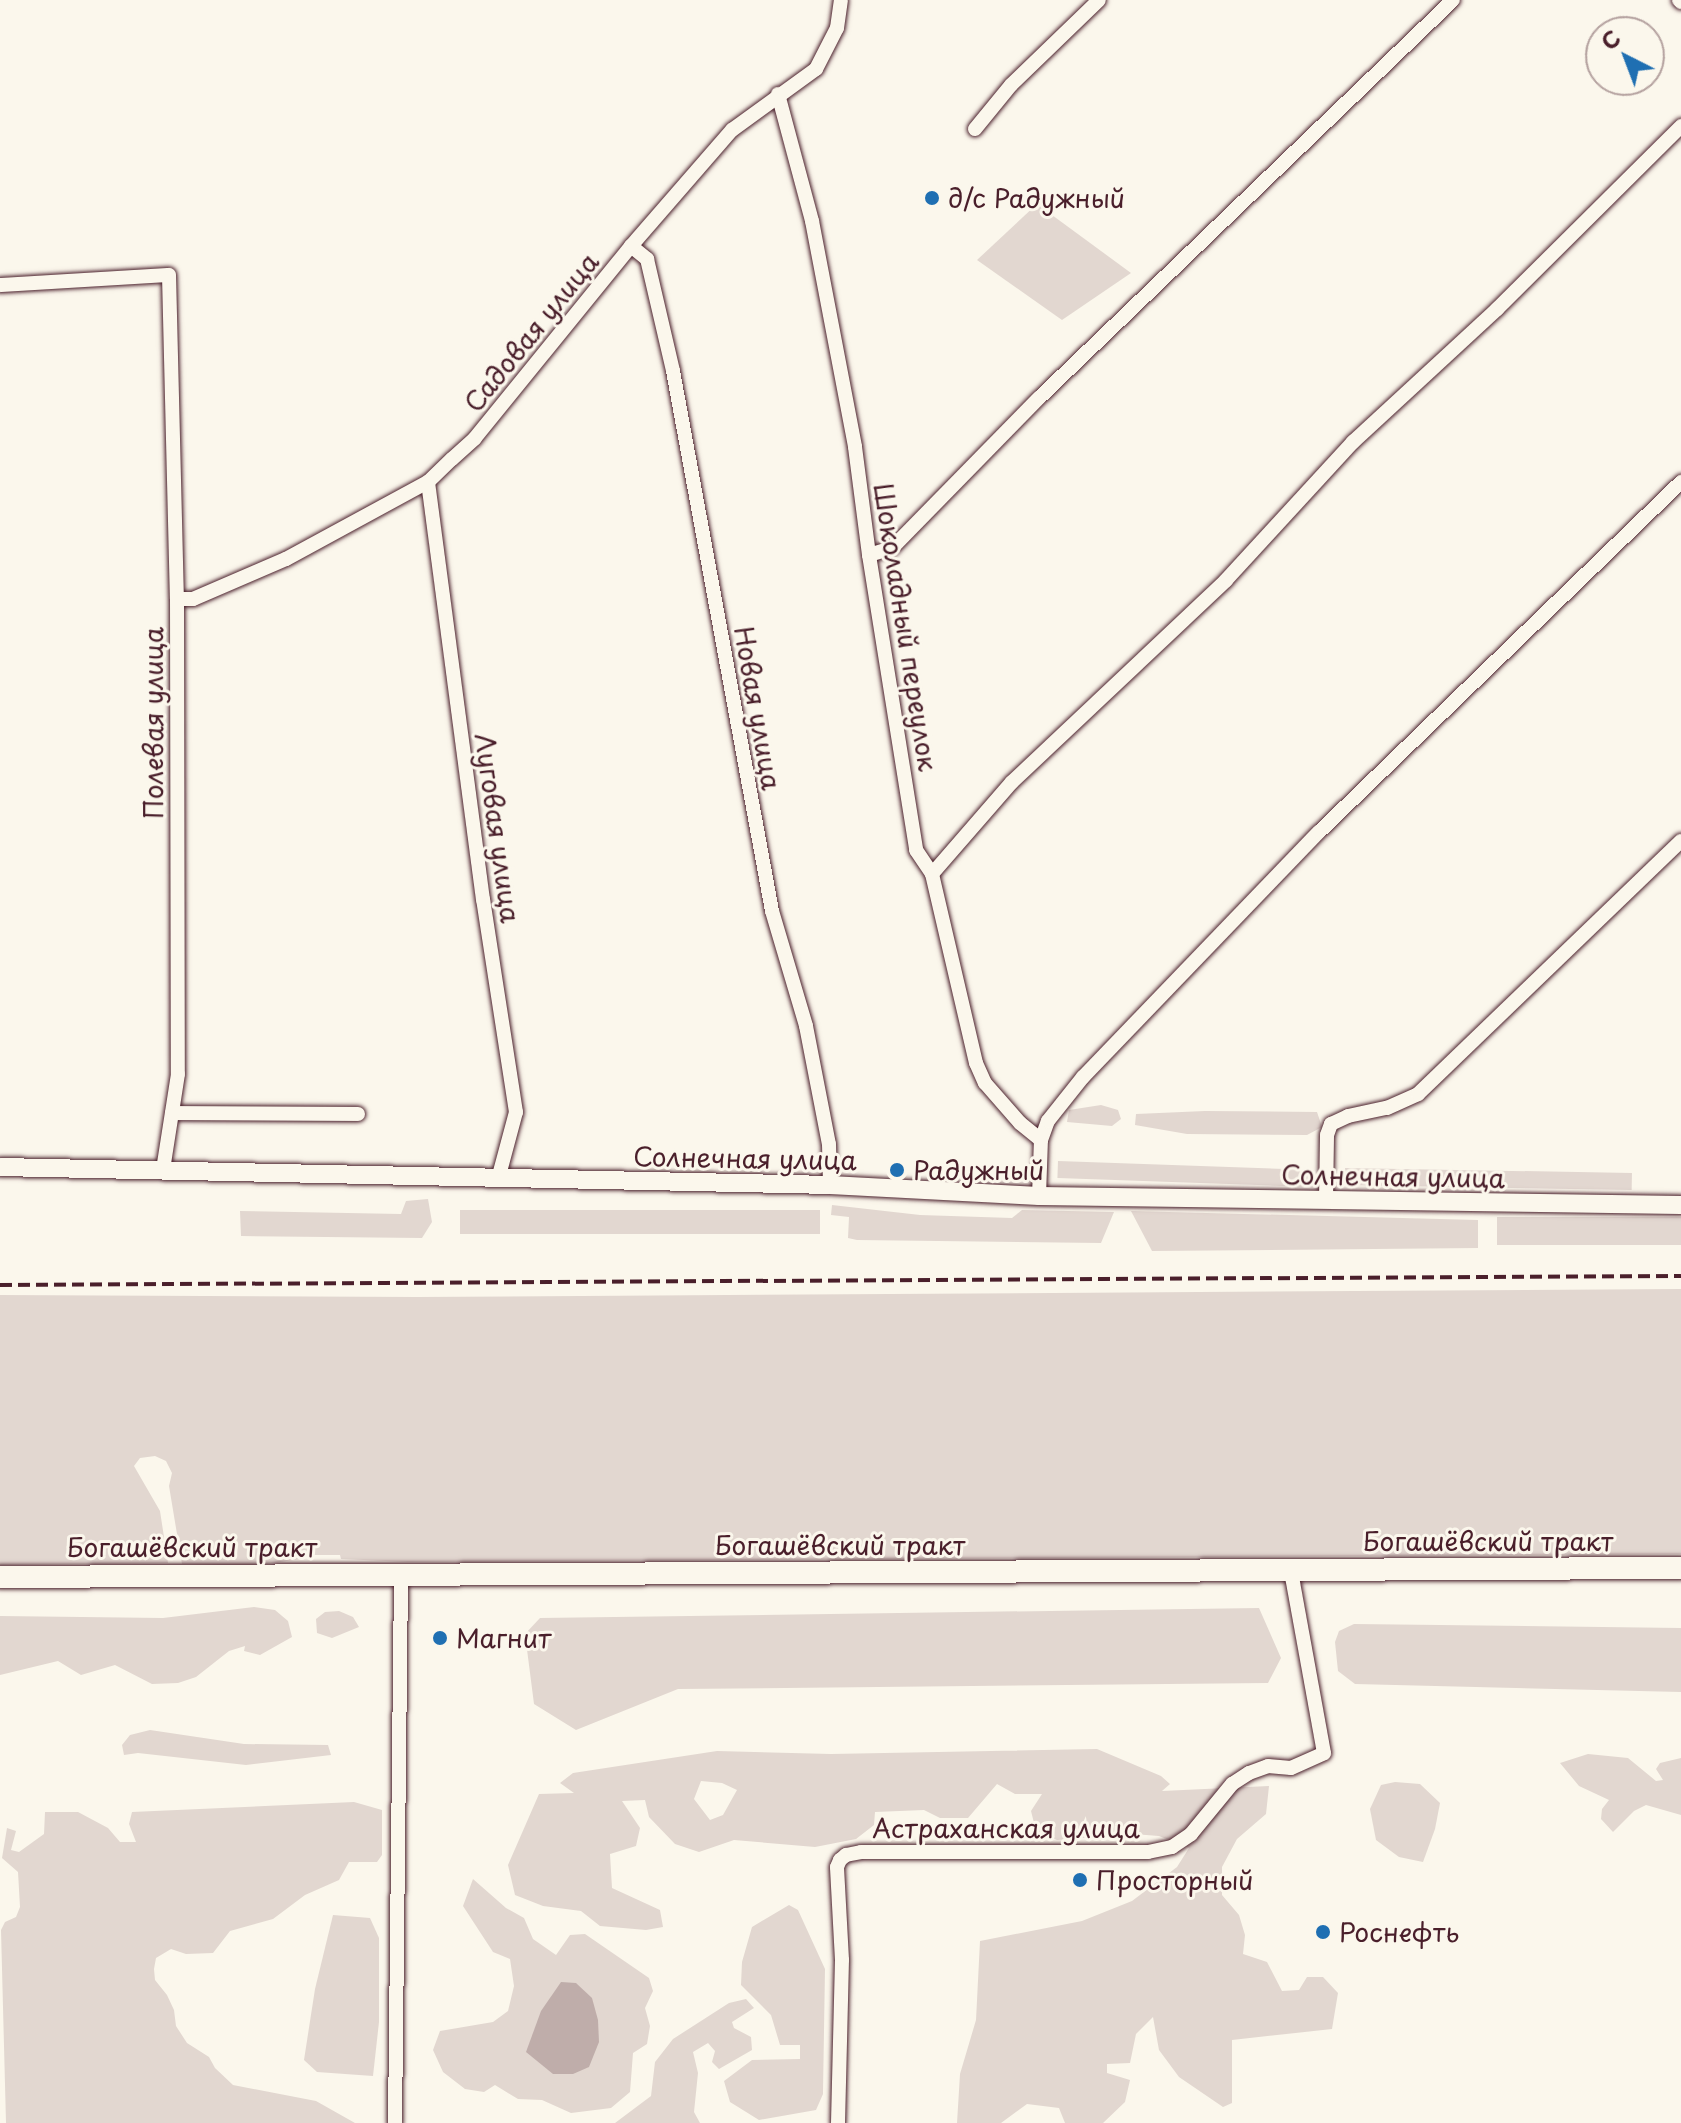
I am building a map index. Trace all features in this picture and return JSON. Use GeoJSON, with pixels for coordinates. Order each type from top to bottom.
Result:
{"type":"FeatureCollection","features":[{"type":"Feature","properties":{"kind":"main road","name":"Богашёвский тракт"},"geometry":{"type":"LineString","coordinates":[[0,1577],[1681,1568]]}},
{"type":"Feature","properties":{"kind":"street","name":"Садовая улица"},"geometry":{"type":"LineString","coordinates":[[177,599],[193,599],[286,559],[428,482],[475,438],[631,246],[732,130],[816,69],[837,28],[841,0]]}},
{"type":"Feature","properties":{"kind":"street"},"geometry":{"type":"LineString","coordinates":[[975,129],[1011,85],[1099,0]]}},
{"type":"Feature","properties":{"kind":"street"},"geometry":{"type":"LineString","coordinates":[[869,555],[892,548],[1039,398],[1453,0]]}},
{"type":"Feature","properties":{"kind":"street","name":"Шоколадный переулок"},"geometry":{"type":"LineString","coordinates":[[778,94],[815,236],[855,447],[916,850],[932,874],[976,1063],[985,1083],[1020,1123],[1041,1140]]}},
{"type":"Feature","properties":{"kind":"street"},"geometry":{"type":"LineString","coordinates":[[932,874],[1012,782],[1226,580],[1353,442],[1497,309],[1681,126]]}},
{"type":"Feature","properties":{"kind":"street","name":"Новая улица"},"geometry":{"type":"LineString","coordinates":[[631,246],[647,259],[673,371],[772,911],[806,1026],[818,1085],[829,1144],[830,1185]]}},
{"type":"Feature","properties":{"kind":"street","name":"Полевая улица"},"geometry":{"type":"LineString","coordinates":[[0,285],[169,275],[177,599],[178,1074],[163,1170]]}},
{"type":"Feature","properties":{"kind":"street","name":"Луговая улица"},"geometry":{"type":"LineString","coordinates":[[428,482],[483,899],[516,1112],[498,1179]]}},
{"type":"Feature","properties":{"kind":"street"},"geometry":{"type":"LineString","coordinates":[[1039,1196],[1041,1140],[1052,1111],[1319,832],[1681,482]]}},
{"type":"Feature","properties":{"kind":"street"},"geometry":{"type":"LineString","coordinates":[[1326,1200],[1327,1135],[1331,1124],[1348,1116],[1387,1108],[1418,1094],[1681,841]]}},
{"type":"Feature","properties":{"kind":"street"},"geometry":{"type":"LineString","coordinates":[[172,1113],[358,1114]]}},
{"type":"Feature","properties":{"kind":"street","name":"Солнечная улица"},"geometry":{"type":"LineString","coordinates":[[0,1167],[830,1185],[1039,1196],[1681,1205]]}},
{"type":"Feature","properties":{"kind":"street","name":"Астраханская улица"},"geometry":{"type":"LineString","coordinates":[[838,2123],[842,1960],[837,1867],[846,1855],[1148,1852],[1172,1847],[1191,1834],[1232,1784],[1249,1773],[1268,1766],[1291,1768],[1324,1753],[1291,1571]]}},
{"type":"Feature","properties":{"kind":"street"},"geometry":{"type":"LineString","coordinates":[[395,2123],[401,1576]]}},
{"type":"Feature","properties":{"kind":"shaded area"},"geometry":{"type":"Polygon","coordinates":[[[1037,204],[1131,273],[1062,320],[977,260],[1037,204]]]}},
{"type":"Feature","properties":{"kind":"shaded area"},"geometry":{"type":"Polygon","coordinates":[[[1101,1105],[1118,1110],[1121,1119],[1112,1126],[1067,1122],[1069,1110],[1101,1105]]]}},
{"type":"Feature","properties":{"kind":"shaded area"},"geometry":{"type":"Polygon","coordinates":[[[1317,1112],[1322,1127],[1307,1135],[1187,1134],[1135,1125],[1136,1114],[1317,1112]]]}},
{"type":"Feature","properties":{"kind":"shaded area"},"geometry":{"type":"Polygon","coordinates":[[[1058,1161],[1314,1170],[1313,1187],[1057,1178],[1058,1161]]]}},
{"type":"Feature","properties":{"kind":"shaded area"},"geometry":{"type":"Polygon","coordinates":[[[1345,1168],[1632,1173],[1632,1190],[1345,1185],[1345,1168]]]}},
{"type":"Feature","properties":{"kind":"shaded area"},"geometry":{"type":"Polygon","coordinates":[[[428,1199],[432,1222],[422,1238],[241,1236],[240,1211],[401,1214],[406,1201],[428,1199]]]}},
{"type":"Feature","properties":{"kind":"shaded area"},"geometry":{"type":"Polygon","coordinates":[[[832,1205],[920,1215],[1012,1218],[1022,1210],[1114,1212],[1101,1243],[857,1240],[848,1238],[849,1217],[831,1215],[832,1205]]]}},
{"type":"Feature","properties":{"kind":"shaded area"},"geometry":{"type":"Polygon","coordinates":[[[460,1210],[820,1210],[820,1234],[460,1234],[460,1210]]]}},
{"type":"Feature","properties":{"kind":"shaded area"},"geometry":{"type":"Polygon","coordinates":[[[1131,1211],[1478,1220],[1478,1248],[1152,1251],[1131,1211]]]}},
{"type":"Feature","properties":{"kind":"shaded area"},"geometry":{"type":"Polygon","coordinates":[[[1497,1217],[1681,1217],[1681,1245],[1497,1245],[1497,1217]]]}},
{"type":"Feature","properties":{"kind":"shaded area"},"geometry":{"type":"Polygon","coordinates":[[[1681,1289],[1681,1554],[408,1562],[341,1559],[340,1555],[302,1555],[300,1559],[254,1566],[182,1564],[169,1486],[172,1473],[166,1461],[155,1456],[140,1458],[134,1466],[160,1511],[168,1563],[0,1565],[0,1295],[417,1297],[1681,1289]]]}},
{"type":"Feature","properties":{"kind":"shaded area"},"geometry":{"type":"Polygon","coordinates":[[[254,1607],[275,1610],[288,1621],[292,1637],[260,1655],[244,1651],[245,1646],[229,1651],[196,1677],[178,1683],[152,1684],[115,1665],[81,1675],[58,1661],[0,1675],[0,1616],[163,1618],[254,1607]]]}},
{"type":"Feature","properties":{"kind":"shaded area"},"geometry":{"type":"Polygon","coordinates":[[[1259,1608],[1281,1658],[1268,1683],[678,1689],[576,1730],[534,1704],[525,1634],[540,1618],[1259,1608]]]}},
{"type":"Feature","properties":{"kind":"shaded area"},"geometry":{"type":"Polygon","coordinates":[[[339,1611],[353,1617],[359,1627],[332,1638],[317,1633],[316,1619],[325,1612],[339,1611]]]}},
{"type":"Feature","properties":{"kind":"shaded area"},"geometry":{"type":"Polygon","coordinates":[[[1354,1624],[1681,1628],[1681,1692],[1355,1684],[1338,1671],[1335,1642],[1339,1631],[1354,1624]]]}},
{"type":"Feature","properties":{"kind":"shaded area"},"geometry":{"type":"Polygon","coordinates":[[[150,1730],[244,1744],[328,1745],[331,1755],[246,1765],[138,1753],[124,1755],[122,1745],[130,1735],[150,1730]]]}},
{"type":"Feature","properties":{"kind":"shaded area"},"geometry":{"type":"Polygon","coordinates":[[[1097,1749],[1161,1776],[1170,1784],[1162,1791],[1269,1786],[1266,1814],[1237,1839],[1222,1867],[1222,1895],[1239,1915],[1245,1935],[1243,1954],[1267,1962],[1282,1991],[1299,1990],[1307,1977],[1323,1977],[1338,1993],[1332,2029],[1232,2040],[1232,2103],[1223,2107],[1179,2077],[1159,2050],[1153,2017],[1136,2034],[1130,2063],[1107,2064],[1107,2073],[1130,2080],[1125,2102],[1103,2123],[1065,2123],[1059,2108],[1027,2104],[1001,2123],[957,2123],[960,2074],[976,2020],[980,1941],[1082,1921],[1132,1901],[1177,1867],[1189,1848],[1159,1836],[1133,1834],[1057,1840],[1036,1831],[1031,1811],[1042,1794],[1015,1794],[997,1784],[968,1818],[940,1818],[924,1810],[875,1812],[874,1825],[856,1839],[815,1847],[734,1840],[699,1852],[675,1844],[649,1817],[645,1800],[622,1801],[640,1828],[636,1846],[610,1854],[612,1888],[660,1910],[663,1927],[646,1930],[600,1926],[581,1911],[543,1906],[515,1895],[508,1865],[539,1794],[574,1793],[560,1783],[573,1773],[717,1751],[831,1754],[1097,1749]],[[701,1781],[694,1799],[710,1820],[723,1815],[737,1790],[722,1783],[701,1781]]]}},
{"type":"Feature","properties":{"kind":"shaded area"},"geometry":{"type":"Polygon","coordinates":[[[1588,1754],[1628,1758],[1656,1781],[1663,1780],[1656,1769],[1660,1763],[1681,1758],[1681,1815],[1646,1805],[1634,1811],[1613,1832],[1601,1819],[1602,1809],[1609,1800],[1579,1786],[1560,1763],[1588,1754]]]}},
{"type":"Feature","properties":{"kind":"shaded area"},"geometry":{"type":"Polygon","coordinates":[[[1395,1782],[1420,1784],[1440,1803],[1423,1862],[1399,1857],[1376,1840],[1370,1809],[1381,1785],[1395,1782]]]}},
{"type":"Feature","properties":{"kind":"shaded area"},"geometry":{"type":"Polygon","coordinates":[[[354,1802],[382,1810],[382,1855],[377,1862],[349,1862],[339,1880],[305,1895],[273,1919],[230,1931],[213,1953],[186,1954],[171,1949],[156,1958],[154,1969],[155,1980],[167,1995],[174,2010],[176,2026],[187,2043],[209,2057],[215,2068],[233,2085],[316,2101],[355,2123],[6,2123],[1,1930],[5,1922],[16,1917],[20,1907],[18,1872],[2,1858],[7,1828],[16,1831],[11,1850],[19,1852],[44,1834],[45,1812],[78,1812],[108,1828],[120,1842],[136,1842],[129,1824],[132,1812],[354,1802]]]}},
{"type":"Feature","properties":{"kind":"shaded area"},"geometry":{"type":"Polygon","coordinates":[[[473,1879],[506,1908],[524,1918],[533,1939],[556,1955],[570,1935],[585,1934],[649,1978],[653,1991],[645,2008],[650,2026],[647,2044],[633,2053],[630,2092],[611,2108],[571,2113],[542,2100],[518,2099],[495,2085],[484,2092],[465,2089],[443,2072],[433,2050],[440,2031],[493,2022],[508,2011],[514,1986],[510,1959],[493,1952],[463,1906],[473,1879]]]}},
{"type":"Feature","properties":{"kind":"shaded area"},"geometry":{"type":"Polygon","coordinates":[[[789,1905],[798,1910],[825,1969],[823,2094],[816,2110],[759,2120],[730,2102],[724,2081],[752,2060],[800,2059],[800,2045],[780,2045],[771,2015],[741,1985],[742,1962],[752,1927],[789,1905]]]}},
{"type":"Feature","properties":{"kind":"shaded area"},"geometry":{"type":"Polygon","coordinates":[[[333,1915],[370,1918],[379,1938],[379,2022],[373,2076],[317,2072],[304,2060],[315,1989],[333,1915]]]}},
{"type":"Feature","properties":{"kind":"shaded area"},"geometry":{"type":"Polygon","coordinates":[[[561,1982],[576,1983],[592,1998],[598,2020],[599,2042],[589,2067],[573,2074],[553,2074],[526,2052],[541,2011],[561,1982]]]}},
{"type":"Feature","properties":{"kind":"shaded area"},"geometry":{"type":"Polygon","coordinates":[[[746,1999],[754,2008],[732,2022],[734,2028],[751,2037],[752,2050],[719,2069],[712,2062],[715,2051],[708,2043],[693,2052],[698,2073],[694,2112],[700,2123],[615,2123],[651,2096],[655,2062],[673,2039],[729,2003],[746,1999]]]}},
{"type":"Feature","properties":{"kind":"railway"},"geometry":{"type":"LineString","coordinates":[[0,1285],[1681,1276]]}},
{"type":"Feature","properties":{"kind":"place","name":"д/с Радужный"},"geometry":{"type":"Point","coordinates":[932,198]}},
{"type":"Feature","properties":{"kind":"place","name":"Радужный"},"geometry":{"type":"Point","coordinates":[897,1170]}},
{"type":"Feature","properties":{"kind":"place","name":"Магнит"},"geometry":{"type":"Point","coordinates":[440,1638]}},
{"type":"Feature","properties":{"kind":"place","name":"Просторный"},"geometry":{"type":"Point","coordinates":[1080,1880]}},
{"type":"Feature","properties":{"kind":"place","name":"Роснефть"},"geometry":{"type":"Point","coordinates":[1323,1932]}}]}
